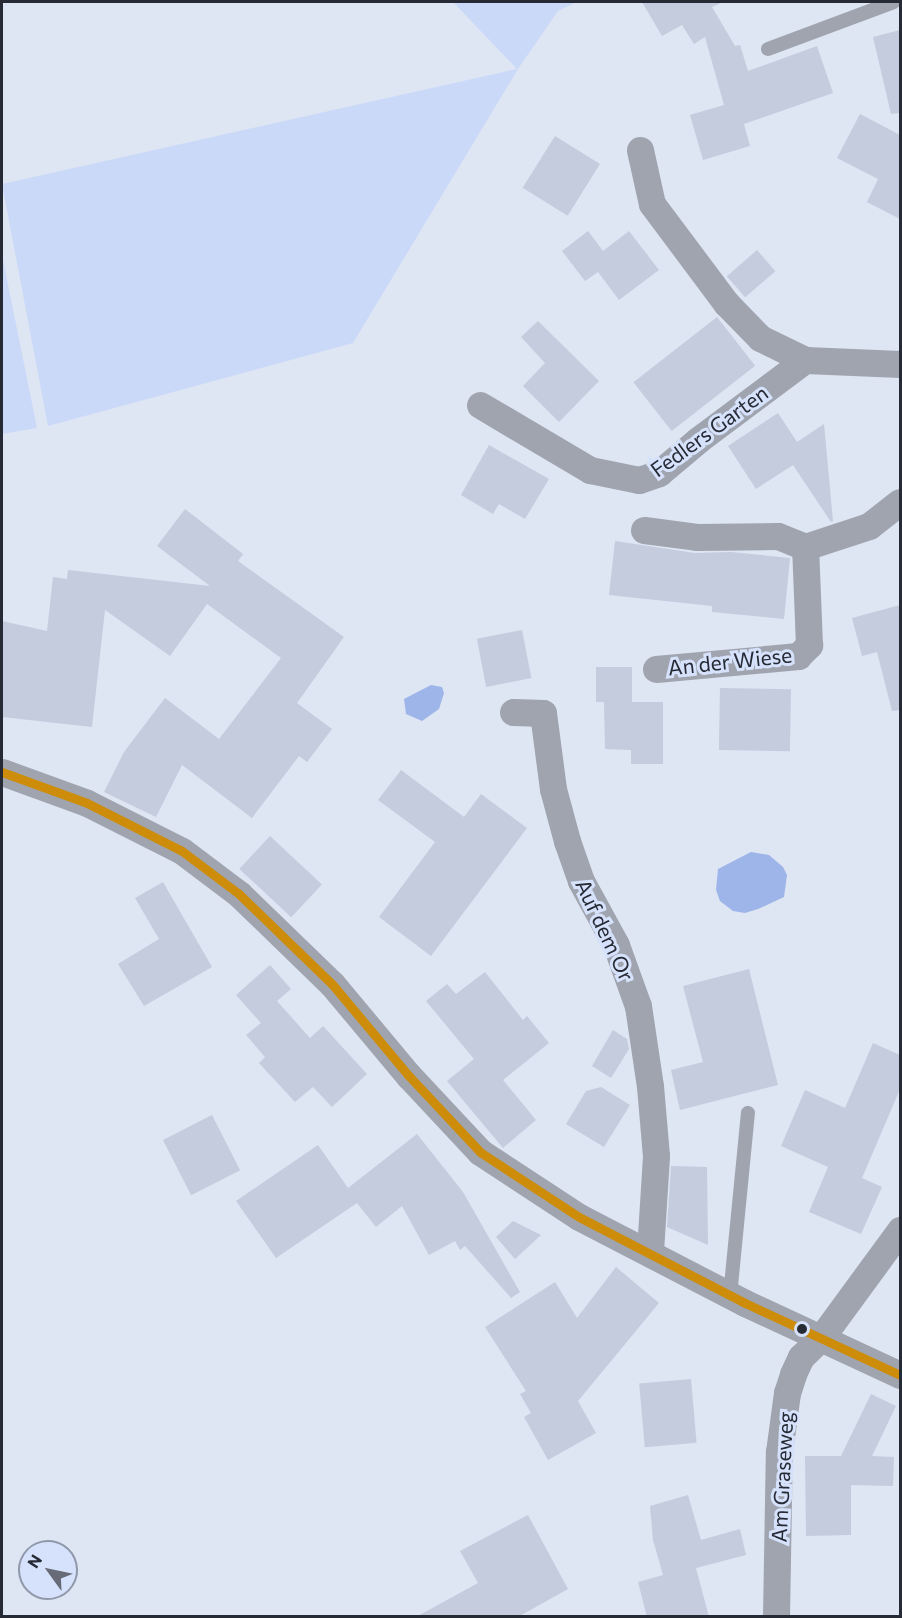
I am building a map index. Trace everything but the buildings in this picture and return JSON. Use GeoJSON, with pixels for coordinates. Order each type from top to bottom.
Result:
{"type":"FeatureCollection","features":[{"type":"Feature","properties":{"kind":"street"},"geometry":{"type":"LineString","coordinates":[[640,150],[652,204],[726,303],[760,338],[805,360],[900,364]]}},
{"type":"Feature","properties":{"kind":"street","name":"Fedlers Garten"},"geometry":{"type":"LineString","coordinates":[[480,405],[590,470],[639,480],[659,473],[698,440],[805,360]]}},
{"type":"Feature","properties":{"kind":"street"},"geometry":{"type":"LineString","coordinates":[[644,530],[697,537],[778,536],[805,547],[869,526],[900,502]]}},
{"type":"Feature","properties":{"kind":"street","name":"An der Wiese"},"geometry":{"type":"LineString","coordinates":[[656,669],[798,656],[809,645],[805,547]]}},
{"type":"Feature","properties":{"kind":"street","name":"Auf dem Or"},"geometry":{"type":"LineString","coordinates":[[513,712],[543,712],[553,789],[567,841],[581,881],[616,945],[638,1006],[650,1086],[656,1156],[650,1251]]}},
{"type":"Feature","properties":{"kind":"street"},"geometry":{"type":"LineString","coordinates":[[2,772],[87,803],[182,851],[239,894],[332,984],[409,1076],[480,1152],[579,1217],[650,1251],[730,1296],[900,1375]]}},
{"type":"Feature","properties":{"kind":"street","name":"Am Graseweg"},"geometry":{"type":"LineString","coordinates":[[776,1617],[779,1452],[787,1393],[801,1357],[821,1338],[900,1230]]}},
{"type":"Feature","properties":{"kind":"lane"},"geometry":{"type":"LineString","coordinates":[[768,49],[894,2]]}},
{"type":"Feature","properties":{"kind":"lane"},"geometry":{"type":"LineString","coordinates":[[730,1296],[748,1113]]}},
{"type":"Feature","properties":{"kind":"shaded area"},"geometry":{"type":"Polygon","coordinates":[[[453,2],[577,2],[558,11],[518,69],[353,343],[48,426],[2,184],[517,69],[453,2]]]}},
{"type":"Feature","properties":{"kind":"shaded area"},"geometry":{"type":"Polygon","coordinates":[[[2,255],[37,428],[2,434],[2,255]]]}},
{"type":"Feature","properties":{"kind":"shaded area"},"geometry":{"type":"Polygon","coordinates":[[[431,685],[442,687],[444,693],[439,709],[422,721],[406,714],[404,699],[431,685]]]}},
{"type":"Feature","properties":{"kind":"shaded area"},"geometry":{"type":"Polygon","coordinates":[[[751,852],[769,855],[783,867],[787,875],[784,897],[745,913],[733,911],[720,901],[716,890],[718,869],[751,852]]]}},
{"type":"Feature","properties":{"kind":"transit line"},"geometry":{"type":"LineString","coordinates":[[2,772],[87,803],[182,851],[239,894],[332,984],[409,1076],[480,1152],[579,1217],[745,1303],[900,1375]]}}]}
